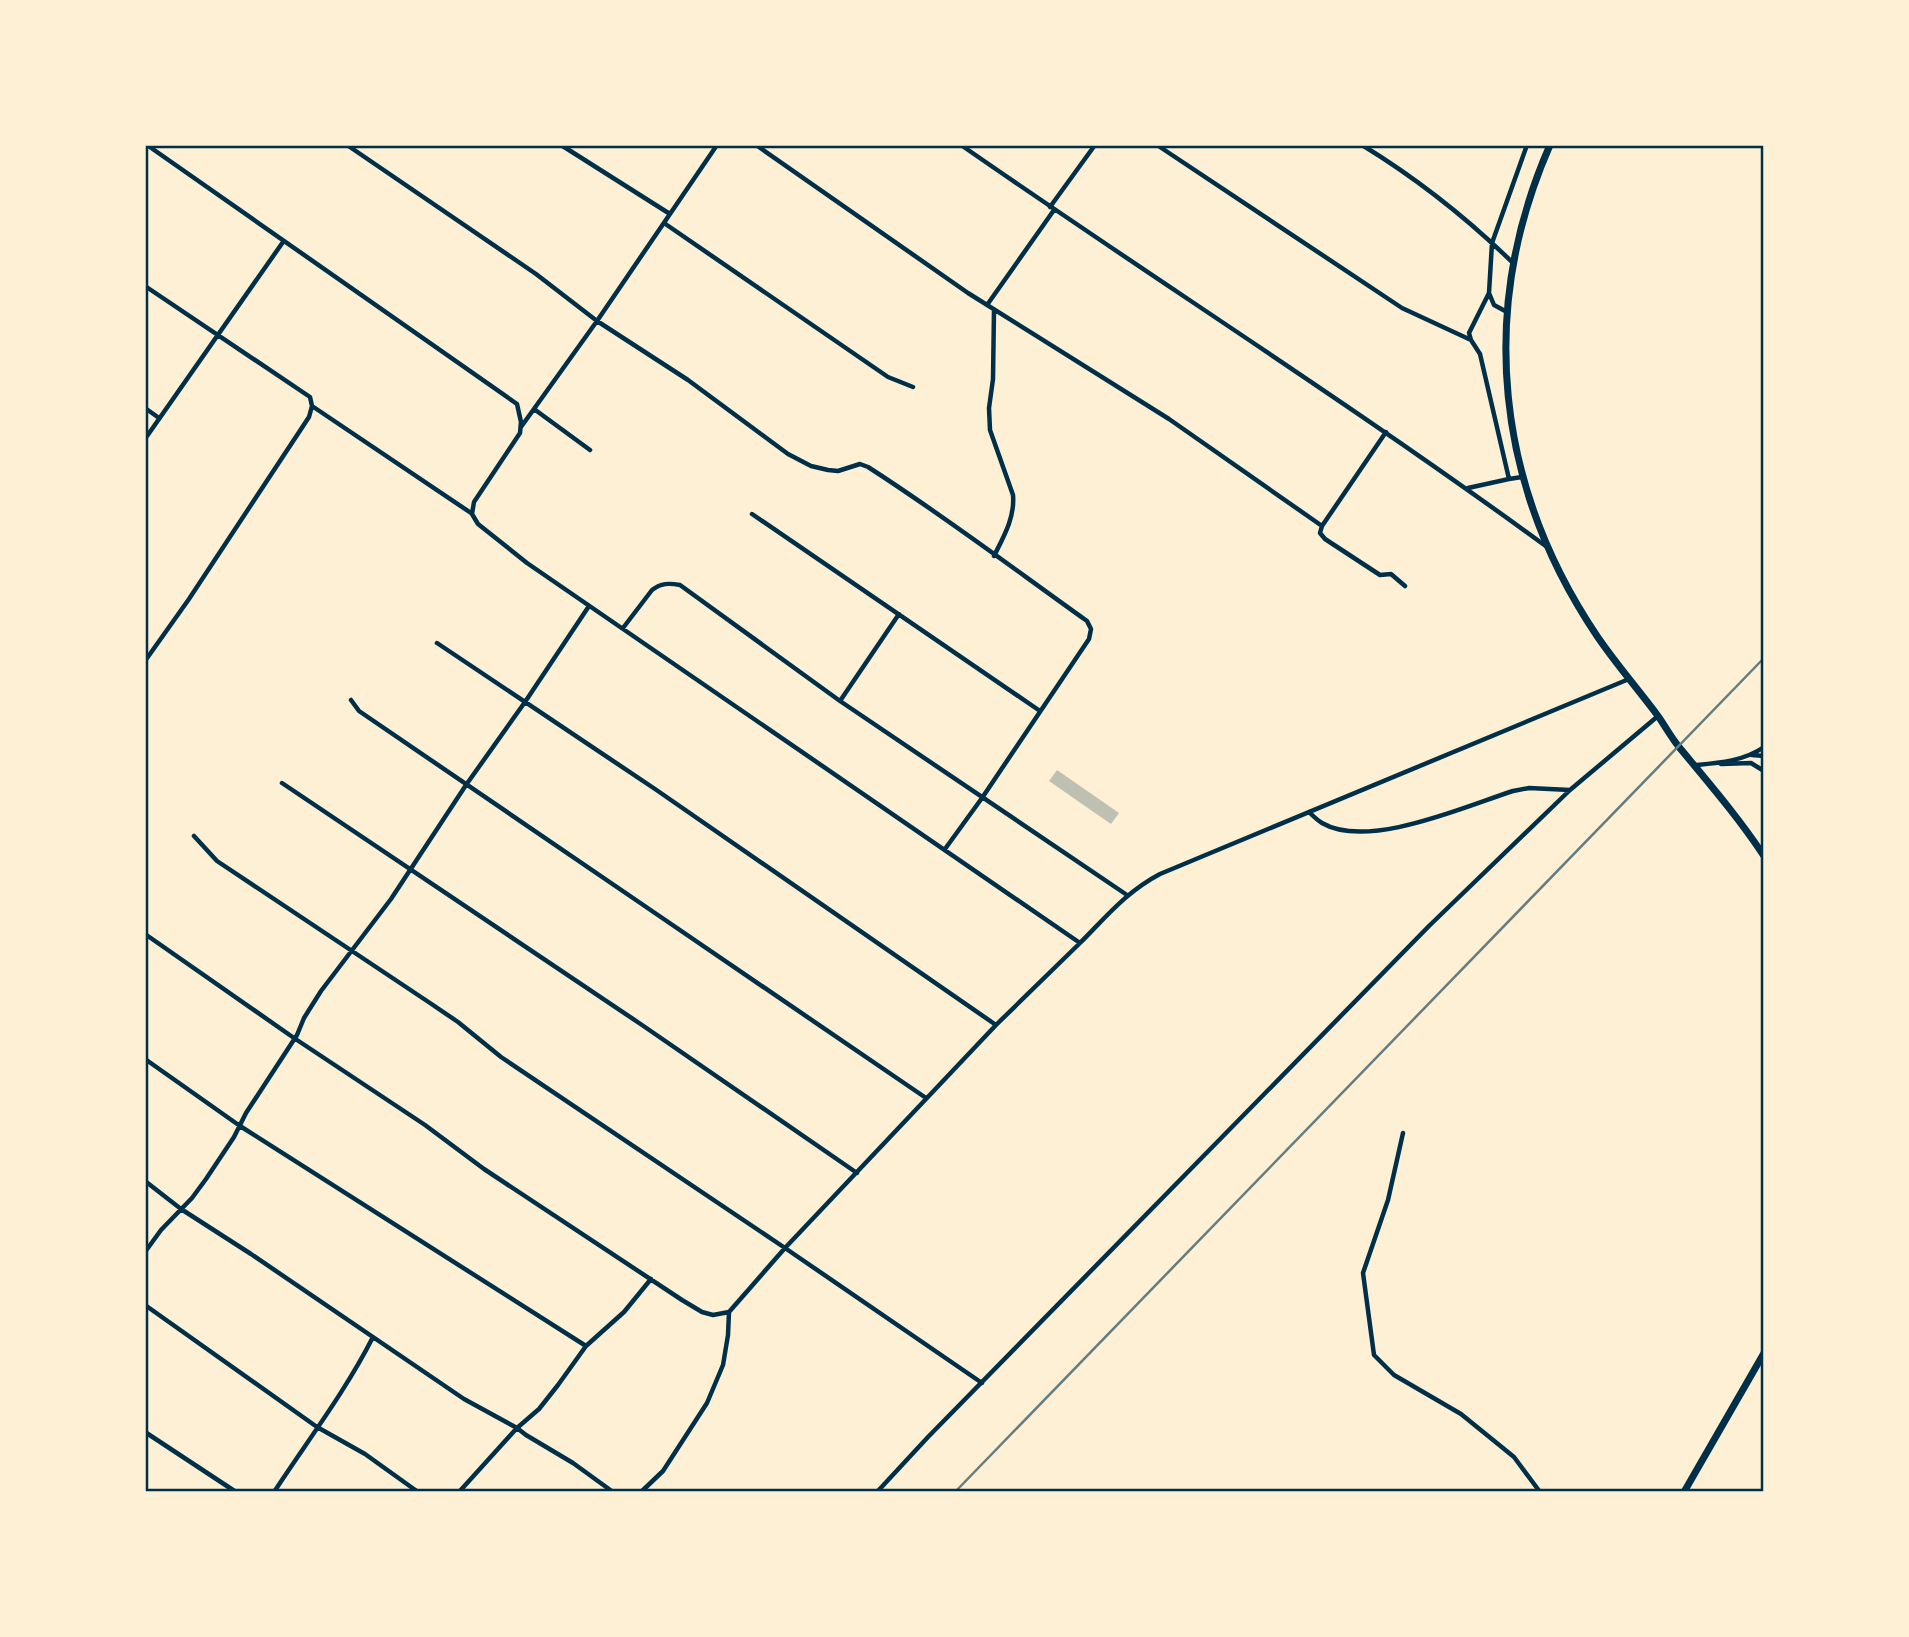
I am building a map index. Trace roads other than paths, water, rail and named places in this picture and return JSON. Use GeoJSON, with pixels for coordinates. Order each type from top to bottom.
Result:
{"type":"FeatureCollection","features":[{"type":"Feature","properties":{"kind":"highway"},"geometry":{"type":"LineString","coordinates":[[1550,145],[1537,178],[1513,263],[1507,312],[1508,403],[1522,477],[1548,547],[1574,601],[1678,746],[1696,765],[1764,856]]}},
{"type":"Feature","properties":{"kind":"highway"},"geometry":{"type":"LineString","coordinates":[[1684,1492],[1764,1353]]}},
{"type":"Feature","properties":{"kind":"street"},"geometry":{"type":"LineString","coordinates":[[147,145],[517,404],[521,428]]}},
{"type":"Feature","properties":{"kind":"street"},"geometry":{"type":"LineString","coordinates":[[347,145],[536,274],[597,321],[697,386],[788,454],[811,466],[828,470],[838,471],[860,464],[868,467],[925,503],[994,556],[1087,621],[1091,629],[1089,639],[945,849]]}},
{"type":"Feature","properties":{"kind":"street"},"geometry":{"type":"LineString","coordinates":[[561,145],[670,214]]}},
{"type":"Feature","properties":{"kind":"street"},"geometry":{"type":"LineString","coordinates":[[472,514],[474,502],[521,428],[717,145]]}},
{"type":"Feature","properties":{"kind":"street"},"geometry":{"type":"LineString","coordinates":[[756,145],[945,278],[1169,419],[1322,526]]}},
{"type":"Feature","properties":{"kind":"street"},"geometry":{"type":"LineString","coordinates":[[961,145],[1052,209],[1386,432],[1548,547]]}},
{"type":"Feature","properties":{"kind":"street"},"geometry":{"type":"LineString","coordinates":[[987,305],[1095,145]]}},
{"type":"Feature","properties":{"kind":"street"},"geometry":{"type":"LineString","coordinates":[[1157,145],[1402,308],[1471,340]]}},
{"type":"Feature","properties":{"kind":"street"},"geometry":{"type":"LineString","coordinates":[[1362,145],[1410,177],[1513,263]]}},
{"type":"Feature","properties":{"kind":"street"},"geometry":{"type":"LineString","coordinates":[[1508,479],[1480,354],[1469,333],[1489,293],[1492,243],[1527,145]]}},
{"type":"Feature","properties":{"kind":"street"},"geometry":{"type":"LineString","coordinates":[[664,223],[888,377],[913,387]]}},
{"type":"Feature","properties":{"kind":"street"},"geometry":{"type":"LineString","coordinates":[[145,439],[283,242]]}},
{"type":"Feature","properties":{"kind":"street"},"geometry":{"type":"LineString","coordinates":[[145,286],[310,397],[312,406],[309,417],[145,661]]}},
{"type":"Feature","properties":{"kind":"street"},"geometry":{"type":"LineString","coordinates":[[1489,293],[1494,305],[1507,312]]}},
{"type":"Feature","properties":{"kind":"street"},"geometry":{"type":"LineString","coordinates":[[994,309],[990,430],[1008,478],[1014,506],[1008,527],[994,556]]}},
{"type":"Feature","properties":{"kind":"street"},"geometry":{"type":"LineString","coordinates":[[312,406],[472,514],[478,524],[527,563],[1080,943]]}},
{"type":"Feature","properties":{"kind":"street"},"geometry":{"type":"LineString","coordinates":[[145,408],[159,418]]}},
{"type":"Feature","properties":{"kind":"street"},"geometry":{"type":"LineString","coordinates":[[534,409],[590,450]]}},
{"type":"Feature","properties":{"kind":"street"},"geometry":{"type":"LineString","coordinates":[[1386,432],[1322,526],[1320,533],[1380,575],[1391,574],[1405,586]]}},
{"type":"Feature","properties":{"kind":"street"},"geometry":{"type":"LineString","coordinates":[[1467,488],[1522,477]]}},
{"type":"Feature","properties":{"kind":"street"},"geometry":{"type":"LineString","coordinates":[[752,514],[1041,711]]}},
{"type":"Feature","properties":{"kind":"street"},"geometry":{"type":"LineString","coordinates":[[623,628],[657,585],[680,585],[840,702],[1127,895]]}},
{"type":"Feature","properties":{"kind":"street"},"geometry":{"type":"LineString","coordinates":[[145,1252],[225,1153],[321,990],[391,899],[589,606]]}},
{"type":"Feature","properties":{"kind":"street"},"geometry":{"type":"LineString","coordinates":[[840,702],[899,614]]}},
{"type":"Feature","properties":{"kind":"street"},"geometry":{"type":"LineString","coordinates":[[437,643],[996,1024]]}},
{"type":"Feature","properties":{"kind":"street"},"geometry":{"type":"LineString","coordinates":[[145,934],[425,1125],[484,1169],[702,1312],[713,1315],[729,1312],[785,1248],[996,1024],[1135,888],[1160,874],[1629,679]]}},
{"type":"Feature","properties":{"kind":"street"},"geometry":{"type":"LineString","coordinates":[[351,700],[359,711],[926,1098]]}},
{"type":"Feature","properties":{"kind":"street"},"geometry":{"type":"LineString","coordinates":[[877,1492],[1429,926],[1570,790],[1658,716]]}},
{"type":"Feature","properties":{"kind":"street"},"geometry":{"type":"LineString","coordinates":[[1752,755],[1764,747]]}},
{"type":"Feature","properties":{"kind":"street"},"geometry":{"type":"LineString","coordinates":[[1712,764],[1752,755],[1764,756]]}},
{"type":"Feature","properties":{"kind":"street"},"geometry":{"type":"LineString","coordinates":[[1696,765],[1751,763],[1764,771]]}},
{"type":"Feature","properties":{"kind":"street"},"geometry":{"type":"LineString","coordinates":[[282,783],[642,1024],[857,1173]]}},
{"type":"Feature","properties":{"kind":"street"},"geometry":{"type":"LineString","coordinates":[[1309,813],[1332,827],[1373,832],[1412,823],[1513,790],[1570,790]]}},
{"type":"Feature","properties":{"kind":"street"},"geometry":{"type":"LineString","coordinates":[[194,835],[218,861],[458,1022],[501,1057],[982,1383]]}},
{"type":"Feature","properties":{"kind":"street"},"geometry":{"type":"LineString","coordinates":[[145,1059],[240,1126],[586,1346]]}},
{"type":"Feature","properties":{"kind":"street"},"geometry":{"type":"LineString","coordinates":[[1403,1133],[1388,1200],[1363,1273],[1374,1355],[1394,1375],[1461,1414],[1514,1457],[1540,1492]]}},
{"type":"Feature","properties":{"kind":"street"},"geometry":{"type":"LineString","coordinates":[[145,1181],[181,1209],[464,1399],[517,1427],[613,1492]]}},
{"type":"Feature","properties":{"kind":"street"},"geometry":{"type":"LineString","coordinates":[[460,1492],[517,1427],[539,1409],[586,1346],[624,1312],[651,1279]]}},
{"type":"Feature","properties":{"kind":"street"},"geometry":{"type":"LineString","coordinates":[[145,1305],[317,1427],[365,1454],[418,1492]]}},
{"type":"Feature","properties":{"kind":"street"},"geometry":{"type":"LineString","coordinates":[[641,1492],[663,1471],[707,1403],[723,1366],[729,1312]]}},
{"type":"Feature","properties":{"kind":"street"},"geometry":{"type":"LineString","coordinates":[[274,1492],[355,1373],[373,1337]]}},
{"type":"Feature","properties":{"kind":"street"},"geometry":{"type":"LineString","coordinates":[[145,1432],[236,1492]]}},
{"type":"Feature","properties":{"kind":"railway"},"geometry":{"type":"LineString","coordinates":[[955,1492],[1764,658]]}}]}
